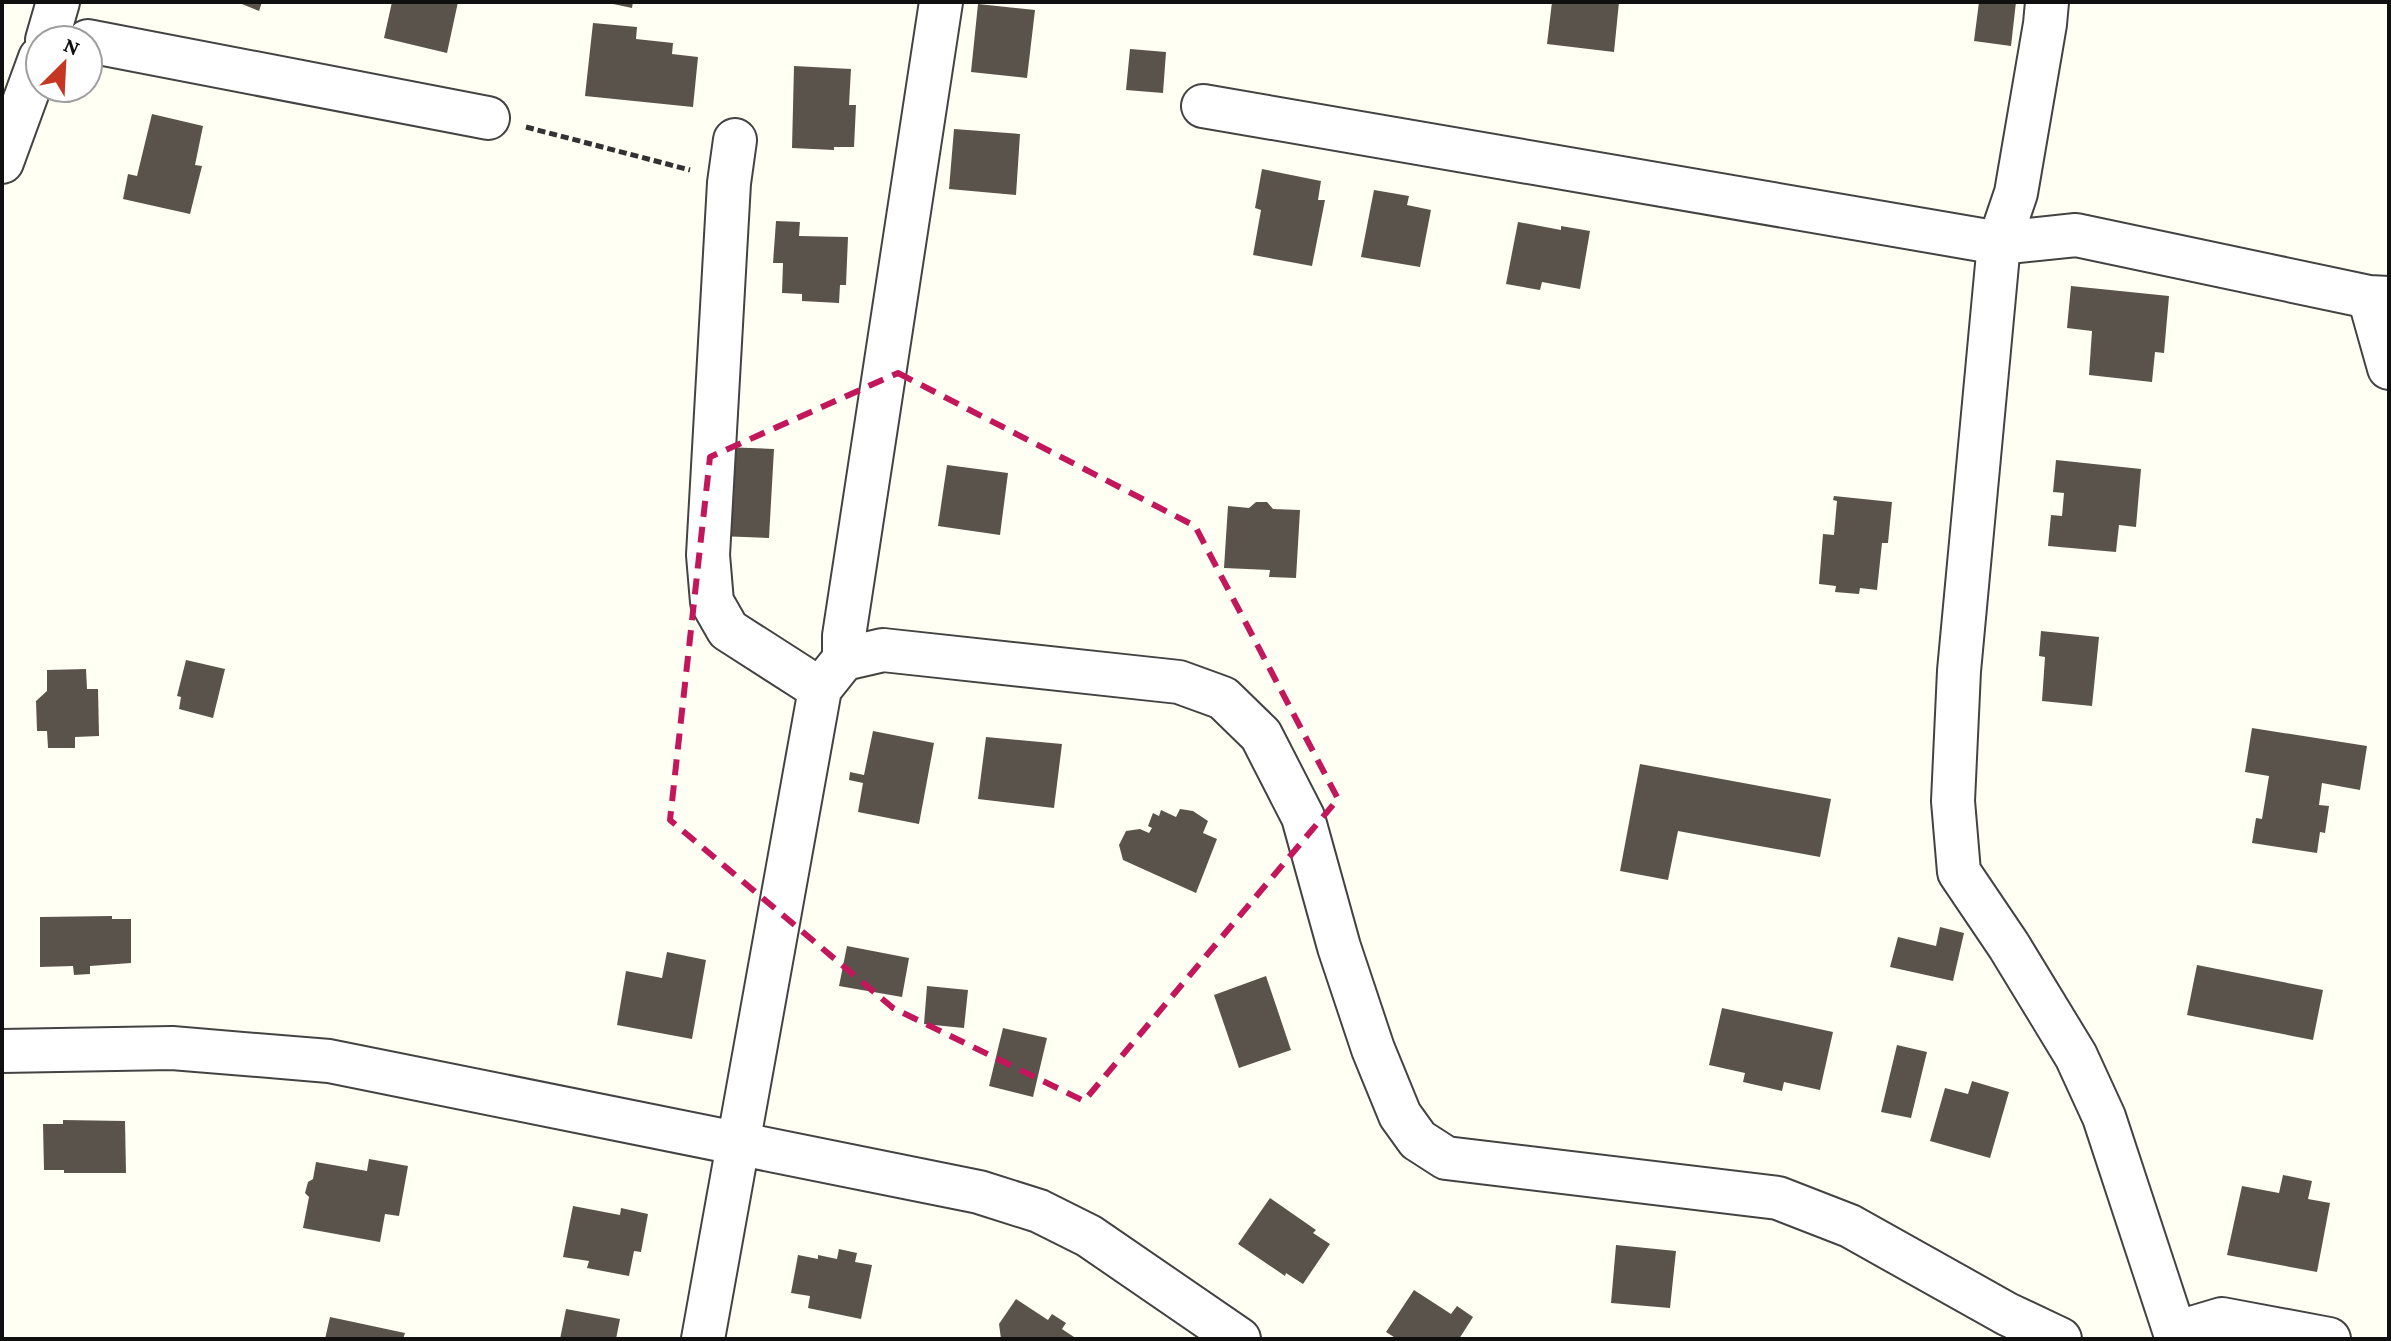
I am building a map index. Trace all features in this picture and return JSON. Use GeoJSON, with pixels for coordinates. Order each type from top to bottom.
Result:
{"type":"FeatureCollection","features":[{"type":"Feature","properties":{"kind":"street"},"geometry":{"type":"LineString","coordinates":[[703,1339],[832,674],[844,636],[941,2]]}},
{"type":"Feature","properties":{"kind":"street"},"geometry":{"type":"LineString","coordinates":[[2047,2],[2016,193],[1999,243],[1959,671],[1953,801],[1959,872],[2009,946],[2076,1056],[2104,1117],[2176,1336],[2222,1319],[2329,1339]]}},
{"type":"Feature","properties":{"kind":"street"},"geometry":{"type":"LineString","coordinates":[[104,44],[488,118]]}},
{"type":"Feature","properties":{"kind":"street"},"geometry":{"type":"LineString","coordinates":[[2,162],[29,104]]}},
{"type":"Feature","properties":{"kind":"street"},"geometry":{"type":"LineString","coordinates":[[1203,106],[1999,243],[2076,235],[2379,298],[2389,368]]}},
{"type":"Feature","properties":{"kind":"street"},"geometry":{"type":"LineString","coordinates":[[735,140],[729,183],[708,555],[712,602],[728,630],[832,674],[883,650],[1179,682],[1223,698],[1261,735],[1303,817],[1339,947],[1373,1049],[1400,1115],[1418,1140],[1446,1158],[1778,1198],[1850,1226],[2007,1314],[2060,1339]]}},
{"type":"Feature","properties":{"kind":"street"},"geometry":{"type":"LineString","coordinates":[[2,1051],[172,1048],[329,1061],[979,1192],[1039,1211],[1089,1236],[1239,1339]]}},
{"type":"Feature","properties":{"kind":"path"},"geometry":{"type":"LineString","coordinates":[[488,118],[655,159],[729,183]]}},
{"type":"Feature","properties":{"kind":"highlighted area"},"geometry":{"type":"Polygon","coordinates":[[[898,373],[1195,526],[1338,799],[1084,1101],[893,1008],[670,820],[710,457],[898,373]]]}},
{"type":"Feature","properties":{"kind":"building"},"geometry":{"type":"Polygon","coordinates":[[[237,2],[262,2],[259,11],[237,2]]]}},
{"type":"Feature","properties":{"kind":"building"},"geometry":{"type":"Polygon","coordinates":[[[392,2],[458,2],[447,53],[384,38],[392,2]]]}},
{"type":"Feature","properties":{"kind":"building"},"geometry":{"type":"Polygon","coordinates":[[[604,2],[633,2],[632,8],[604,2]]]}},
{"type":"Feature","properties":{"kind":"building"},"geometry":{"type":"Polygon","coordinates":[[[1552,2],[1619,2],[1614,52],[1547,44],[1552,2]]]}},
{"type":"Feature","properties":{"kind":"building"},"geometry":{"type":"Polygon","coordinates":[[[1979,2],[2016,2],[2011,46],[1974,41],[1979,2]]]}},
{"type":"Feature","properties":{"kind":"building"},"geometry":{"type":"Polygon","coordinates":[[[978,4],[1035,10],[1027,78],[971,72],[978,4]]]}},
{"type":"Feature","properties":{"kind":"building"},"geometry":{"type":"Polygon","coordinates":[[[593,23],[637,27],[636,39],[673,43],[672,54],[698,57],[693,107],[585,96],[593,23]]]}},
{"type":"Feature","properties":{"kind":"building"},"geometry":{"type":"Polygon","coordinates":[[[1130,49],[1166,52],[1163,93],[1126,90],[1130,49]]]}},
{"type":"Feature","properties":{"kind":"building"},"geometry":{"type":"Polygon","coordinates":[[[794,66],[851,69],[849,105],[856,105],[854,147],[834,147],[834,150],[792,148],[794,66]]]}},
{"type":"Feature","properties":{"kind":"building"},"geometry":{"type":"Polygon","coordinates":[[[152,114],[203,126],[195,165],[202,166],[190,214],[123,199],[128,174],[137,176],[152,114]]]}},
{"type":"Feature","properties":{"kind":"building"},"geometry":{"type":"Polygon","coordinates":[[[954,129],[1020,134],[1016,195],[949,189],[954,129]]]}},
{"type":"Feature","properties":{"kind":"building"},"geometry":{"type":"Polygon","coordinates":[[[1262,169],[1321,181],[1318,200],[1325,200],[1312,266],[1253,255],[1261,210],[1255,208],[1262,169]]]}},
{"type":"Feature","properties":{"kind":"building"},"geometry":{"type":"Polygon","coordinates":[[[1374,190],[1409,196],[1407,205],[1431,210],[1420,267],[1361,257],[1374,190]]]}},
{"type":"Feature","properties":{"kind":"building"},"geometry":{"type":"Polygon","coordinates":[[[776,221],[800,222],[799,236],[848,237],[846,285],[840,285],[839,303],[802,301],[802,294],[782,293],[783,263],[773,263],[776,221]]]}},
{"type":"Feature","properties":{"kind":"building"},"geometry":{"type":"Polygon","coordinates":[[[1518,222],[1561,230],[1561,226],[1590,231],[1580,289],[1542,282],[1540,290],[1506,284],[1518,222]]]}},
{"type":"Feature","properties":{"kind":"building"},"geometry":{"type":"Polygon","coordinates":[[[2071,286],[2169,296],[2164,353],[2155,352],[2152,382],[2089,375],[2092,331],[2067,328],[2071,286]]]}},
{"type":"Feature","properties":{"kind":"building"},"geometry":{"type":"Polygon","coordinates":[[[723,447],[774,449],[769,538],[718,536],[723,447]]]}},
{"type":"Feature","properties":{"kind":"building"},"geometry":{"type":"Polygon","coordinates":[[[2056,460],[2141,469],[2136,527],[2119,525],[2116,552],[2048,546],[2051,515],[2062,516],[2064,493],[2053,492],[2056,460]]]}},
{"type":"Feature","properties":{"kind":"building"},"geometry":{"type":"Polygon","coordinates":[[[947,465],[1008,473],[1000,535],[938,526],[947,465]]]}},
{"type":"Feature","properties":{"kind":"building"},"geometry":{"type":"Polygon","coordinates":[[[1834,496],[1892,502],[1888,543],[1882,543],[1877,590],[1860,588],[1859,594],[1835,592],[1836,586],[1819,584],[1823,534],[1834,535],[1837,501],[1833,500],[1834,496]]]}},
{"type":"Feature","properties":{"kind":"building"},"geometry":{"type":"Polygon","coordinates":[[[1256,502],[1267,502],[1273,509],[1300,510],[1296,578],[1269,577],[1270,570],[1224,568],[1228,506],[1249,508],[1256,502]]]}},
{"type":"Feature","properties":{"kind":"building"},"geometry":{"type":"Polygon","coordinates":[[[2041,631],[2099,637],[2092,706],[2042,701],[2045,657],[2039,656],[2041,631]]]}},
{"type":"Feature","properties":{"kind":"building"},"geometry":{"type":"Polygon","coordinates":[[[186,660],[225,669],[213,718],[179,709],[181,697],[177,696],[186,660]]]}},
{"type":"Feature","properties":{"kind":"building"},"geometry":{"type":"Polygon","coordinates":[[[86,669],[87,689],[98,689],[99,736],[75,737],[75,748],[48,748],[47,731],[37,731],[36,701],[47,691],[47,670],[86,669]]]}},
{"type":"Feature","properties":{"kind":"building"},"geometry":{"type":"Polygon","coordinates":[[[2252,728],[2367,746],[2360,790],[2322,783],[2319,805],[2329,806],[2325,833],[2320,832],[2317,853],[2252,843],[2256,818],[2262,819],[2269,776],[2245,772],[2252,728]]]}},
{"type":"Feature","properties":{"kind":"building"},"geometry":{"type":"Polygon","coordinates":[[[873,731],[934,743],[919,824],[858,812],[863,783],[849,780],[850,772],[864,775],[873,731]]]}},
{"type":"Feature","properties":{"kind":"building"},"geometry":{"type":"Polygon","coordinates":[[[986,737],[1062,744],[1054,808],[978,799],[986,737]]]}},
{"type":"Feature","properties":{"kind":"building"},"geometry":{"type":"Polygon","coordinates":[[[1640,764],[1831,799],[1820,857],[1678,831],[1668,880],[1620,871],[1640,764]]]}},
{"type":"Feature","properties":{"kind":"building"},"geometry":{"type":"Polygon","coordinates":[[[1180,809],[1193,811],[1208,821],[1203,833],[1217,839],[1196,893],[1123,860],[1119,845],[1126,831],[1140,829],[1149,833],[1153,813],[1159,816],[1161,810],[1176,817],[1180,809]]]}},
{"type":"Feature","properties":{"kind":"building"},"geometry":{"type":"Polygon","coordinates":[[[112,916],[112,919],[131,919],[131,963],[90,966],[90,974],[74,975],[73,966],[40,967],[40,917],[112,916]]]}},
{"type":"Feature","properties":{"kind":"building"},"geometry":{"type":"Polygon","coordinates":[[[1940,927],[1964,933],[1953,981],[1890,967],[1898,937],[1936,946],[1940,927]]]}},
{"type":"Feature","properties":{"kind":"building"},"geometry":{"type":"Polygon","coordinates":[[[847,946],[909,958],[902,997],[839,986],[847,946]]]}},
{"type":"Feature","properties":{"kind":"building"},"geometry":{"type":"Polygon","coordinates":[[[667,952],[706,960],[692,1039],[617,1025],[626,971],[662,978],[667,952]]]}},
{"type":"Feature","properties":{"kind":"building"},"geometry":{"type":"Polygon","coordinates":[[[2197,965],[2323,990],[2313,1040],[2187,1015],[2197,965]]]}},
{"type":"Feature","properties":{"kind":"building"},"geometry":{"type":"Polygon","coordinates":[[[1266,976],[1291,1050],[1239,1068],[1214,995],[1266,976]]]}},
{"type":"Feature","properties":{"kind":"building"},"geometry":{"type":"Polygon","coordinates":[[[927,986],[968,990],[964,1028],[924,1024],[927,986]]]}},
{"type":"Feature","properties":{"kind":"building"},"geometry":{"type":"Polygon","coordinates":[[[1722,1008],[1833,1032],[1820,1090],[1784,1082],[1782,1091],[1743,1082],[1745,1073],[1709,1065],[1722,1008]]]}},
{"type":"Feature","properties":{"kind":"building"},"geometry":{"type":"Polygon","coordinates":[[[1003,1028],[1047,1038],[1033,1097],[989,1086],[1003,1028]]]}},
{"type":"Feature","properties":{"kind":"building"},"geometry":{"type":"Polygon","coordinates":[[[1897,1045],[1927,1052],[1911,1118],[1881,1112],[1897,1045]]]}},
{"type":"Feature","properties":{"kind":"building"},"geometry":{"type":"Polygon","coordinates":[[[1972,1081],[2009,1092],[1990,1158],[1930,1141],[1945,1088],[1968,1094],[1972,1081]]]}},
{"type":"Feature","properties":{"kind":"building"},"geometry":{"type":"Polygon","coordinates":[[[63,1120],[125,1121],[126,1173],[44,1170],[43,1124],[63,1124],[63,1120]]]}},
{"type":"Feature","properties":{"kind":"building"},"geometry":{"type":"Polygon","coordinates":[[[369,1159],[408,1166],[399,1216],[385,1214],[380,1242],[303,1228],[309,1197],[305,1193],[308,1182],[313,1179],[316,1162],[367,1171],[369,1159]]]}},
{"type":"Feature","properties":{"kind":"building"},"geometry":{"type":"Polygon","coordinates":[[[2283,1175],[2312,1181],[2308,1199],[2330,1203],[2317,1272],[2227,1255],[2242,1186],[2279,1193],[2283,1175]]]}},
{"type":"Feature","properties":{"kind":"building"},"geometry":{"type":"Polygon","coordinates":[[[1270,1198],[1316,1230],[1313,1233],[1330,1244],[1303,1284],[1286,1273],[1285,1276],[1238,1244],[1270,1198]]]}},
{"type":"Feature","properties":{"kind":"building"},"geometry":{"type":"Polygon","coordinates":[[[573,1206],[620,1215],[621,1208],[648,1214],[641,1252],[634,1251],[629,1276],[587,1268],[589,1261],[563,1257],[573,1206]]]}},
{"type":"Feature","properties":{"kind":"building"},"geometry":{"type":"Polygon","coordinates":[[[1616,1245],[1676,1251],[1670,1308],[1611,1303],[1616,1245]]]}},
{"type":"Feature","properties":{"kind":"building"},"geometry":{"type":"Polygon","coordinates":[[[839,1249],[857,1253],[855,1262],[872,1265],[861,1319],[808,1308],[810,1296],[791,1293],[798,1255],[837,1259],[839,1249]]]}},
{"type":"Feature","properties":{"kind":"building"},"geometry":{"type":"Polygon","coordinates":[[[1414,1290],[1451,1314],[1457,1306],[1473,1317],[1459,1339],[1397,1339],[1386,1332],[1414,1290]]]}},
{"type":"Feature","properties":{"kind":"building"},"geometry":{"type":"Polygon","coordinates":[[[1016,1299],[1048,1320],[1052,1314],[1066,1323],[1062,1329],[1077,1339],[1001,1339],[999,1324],[1016,1299]]]}},
{"type":"Feature","properties":{"kind":"building"},"geometry":{"type":"Polygon","coordinates":[[[566,1309],[620,1319],[616,1339],[560,1339],[566,1309]]]}},
{"type":"Feature","properties":{"kind":"building"},"geometry":{"type":"Polygon","coordinates":[[[330,1317],[405,1333],[403,1339],[325,1339],[330,1317]]]}}]}
